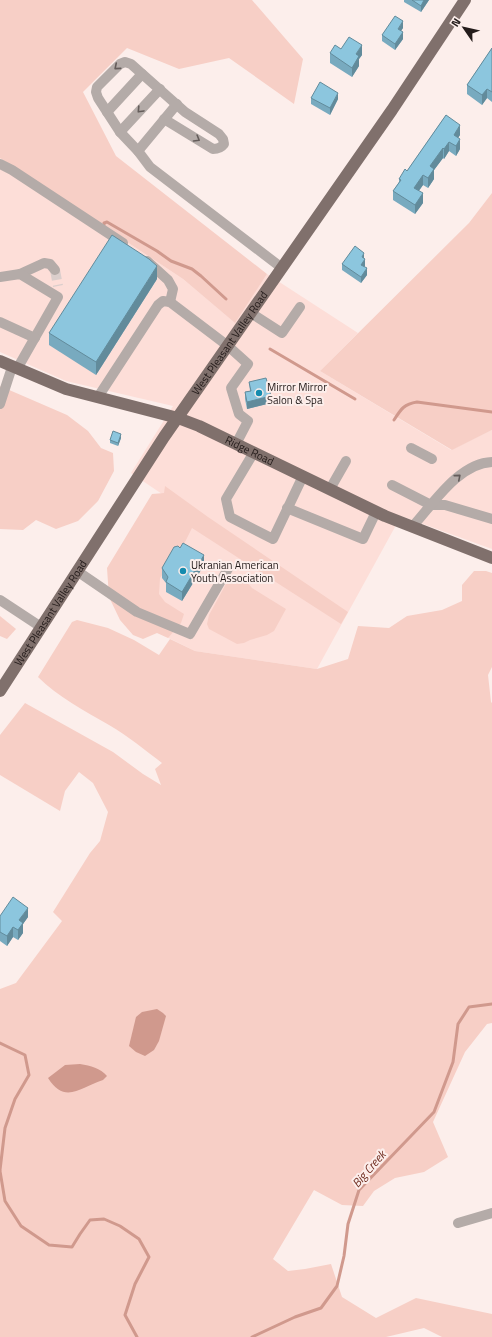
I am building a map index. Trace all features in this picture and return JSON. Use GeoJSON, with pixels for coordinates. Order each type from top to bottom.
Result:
{"type":"FeatureCollection","features":[{"type":"Feature","properties":{"kind":"main road","name":"West Pleasant Valley Road"},"geometry":{"type":"LineString","coordinates":[[0,690],[178,418],[392,110],[465,0]]}},
{"type":"Feature","properties":{"kind":"main road","name":"Ridge Road"},"geometry":{"type":"LineString","coordinates":[[0,361],[66,389],[178,418],[199,426],[376,512],[492,558]]}},
{"type":"Feature","properties":{"kind":"street"},"geometry":{"type":"LineString","coordinates":[[164,119],[213,149],[218,149],[224,144],[223,139],[219,134],[185,112],[131,64],[125,62],[120,64],[97,87],[96,92],[98,98],[120,132],[138,151],[150,167],[282,268]]}},
{"type":"Feature","properties":{"kind":"street"},"geometry":{"type":"LineString","coordinates":[[107,112],[142,74]]}},
{"type":"Feature","properties":{"kind":"street"},"geometry":{"type":"LineString","coordinates":[[120,132],[160,89]]}},
{"type":"Feature","properties":{"kind":"street"},"geometry":{"type":"LineString","coordinates":[[138,151],[177,104]]}},
{"type":"Feature","properties":{"kind":"street"},"geometry":{"type":"LineString","coordinates":[[0,164],[12,170],[135,252],[168,280],[172,290],[170,302]]}},
{"type":"Feature","properties":{"kind":"street"},"geometry":{"type":"LineString","coordinates":[[0,277],[20,274],[44,263],[50,264],[55,270]]}},
{"type":"Feature","properties":{"kind":"street"},"geometry":{"type":"LineString","coordinates":[[0,404],[15,368],[35,338],[58,292],[20,274]]}},
{"type":"Feature","properties":{"kind":"street"},"geometry":{"type":"LineString","coordinates":[[98,397],[158,305],[163,301],[170,302],[228,346],[248,364],[231,388],[239,414],[248,421],[236,444]]}},
{"type":"Feature","properties":{"kind":"street"},"geometry":{"type":"LineString","coordinates":[[251,312],[282,333],[300,307]]}},
{"type":"Feature","properties":{"kind":"street"},"geometry":{"type":"LineString","coordinates":[[0,322],[35,338]]}},
{"type":"Feature","properties":{"kind":"street"},"geometry":{"type":"LineString","coordinates":[[411,448],[432,459]]}},
{"type":"Feature","properties":{"kind":"street"},"geometry":{"type":"LineString","coordinates":[[254,452],[226,499],[230,516],[273,538],[303,476]]}},
{"type":"Feature","properties":{"kind":"street"},"geometry":{"type":"LineString","coordinates":[[330,489],[346,461]]}},
{"type":"Feature","properties":{"kind":"street"},"geometry":{"type":"LineString","coordinates":[[412,526],[462,473],[475,465],[492,462]]}},
{"type":"Feature","properties":{"kind":"street"},"geometry":{"type":"LineString","coordinates":[[392,485],[431,505],[445,505],[492,519]]}},
{"type":"Feature","properties":{"kind":"street"},"geometry":{"type":"LineString","coordinates":[[287,508],[363,539],[376,512]]}},
{"type":"Feature","properties":{"kind":"street"},"geometry":{"type":"LineString","coordinates":[[77,571],[137,612],[190,634],[229,567]]}},
{"type":"Feature","properties":{"kind":"street"},"geometry":{"type":"LineString","coordinates":[[0,600],[41,627]]}},
{"type":"Feature","properties":{"kind":"street"},"geometry":{"type":"LineString","coordinates":[[458,1223],[492,1213]]}},
{"type":"Feature","properties":{"kind":"shaded area"},"geometry":{"type":"Polygon","coordinates":[[[0,0],[252,0],[303,59],[294,104],[229,58],[179,69],[127,48],[83,92],[116,156],[267,274],[235,323],[183,279],[0,158],[0,0]]]}},
{"type":"Feature","properties":{"kind":"shaded area"},"geometry":{"type":"Polygon","coordinates":[[[0,158],[183,279],[234,322],[267,274],[358,333],[320,371],[451,450],[492,430],[492,549],[401,516],[317,669],[195,651],[130,619],[193,515],[131,473],[173,406],[66,381],[0,352],[0,158]]]}},
{"type":"Feature","properties":{"kind":"shaded area"},"geometry":{"type":"Polygon","coordinates":[[[492,193],[492,430],[452,450],[320,371],[469,223],[492,193]]]}},
{"type":"Feature","properties":{"kind":"shaded area"},"geometry":{"type":"Polygon","coordinates":[[[0,386],[67,415],[88,431],[101,448],[113,453],[114,471],[98,501],[78,521],[56,529],[36,520],[23,530],[0,529],[0,386]]]}},
{"type":"Feature","properties":{"kind":"shaded area"},"geometry":{"type":"Polygon","coordinates":[[[165,486],[348,612],[341,624],[192,528],[185,542],[160,578],[159,594],[165,602],[184,614],[181,623],[168,638],[157,633],[143,639],[133,635],[120,620],[109,597],[107,568],[152,494],[164,493],[165,486]]]}},
{"type":"Feature","properties":{"kind":"shaded area"},"geometry":{"type":"Polygon","coordinates":[[[474,571],[486,571],[492,573],[492,667],[488,675],[492,703],[492,1023],[487,1024],[465,1052],[433,1122],[448,1157],[424,1172],[395,1178],[374,1191],[363,1206],[342,1205],[314,1190],[273,1259],[288,1271],[331,1264],[342,1297],[376,1318],[416,1298],[492,1314],[492,1337],[442,1337],[424,1328],[386,1337],[0,1337],[0,989],[16,983],[62,921],[53,912],[90,853],[100,841],[108,812],[93,783],[79,772],[65,791],[60,811],[0,775],[0,735],[25,703],[113,752],[161,785],[155,769],[162,763],[123,734],[63,697],[38,677],[72,622],[77,620],[108,628],[134,640],[159,655],[170,639],[195,651],[317,669],[348,659],[358,626],[389,628],[407,616],[442,610],[462,601],[462,585],[474,571]]]}},
{"type":"Feature","properties":{"kind":"shaded area"},"geometry":{"type":"Polygon","coordinates":[[[236,575],[247,582],[252,588],[286,609],[274,631],[267,635],[237,644],[209,629],[207,624],[209,615],[226,584],[236,575]]]}},
{"type":"Feature","properties":{"kind":"shaded area"},"geometry":{"type":"Polygon","coordinates":[[[0,616],[16,629],[7,639],[0,636],[0,616]]]}},
{"type":"Feature","properties":{"kind":"shaded area"},"geometry":{"type":"Polygon","coordinates":[[[157,1009],[166,1016],[159,1041],[154,1050],[145,1056],[136,1052],[129,1046],[136,1017],[142,1012],[157,1009]]]}},
{"type":"Feature","properties":{"kind":"shaded area"},"geometry":{"type":"Polygon","coordinates":[[[80,1064],[95,1068],[107,1076],[103,1080],[74,1092],[61,1091],[54,1086],[48,1078],[65,1065],[80,1064]]]}},
{"type":"Feature","properties":{"kind":"building"},"geometry":{"type":"Polygon","coordinates":[[[412,0],[424,0],[421,6],[412,0]]]}},
{"type":"Feature","properties":{"kind":"building"},"geometry":{"type":"Polygon","coordinates":[[[395,16],[403,21],[398,29],[403,32],[395,44],[382,35],[395,16]]]}},
{"type":"Feature","properties":{"kind":"building"},"geometry":{"type":"Polygon","coordinates":[[[349,37],[362,45],[356,54],[359,56],[352,68],[330,53],[335,45],[341,49],[349,37]]]}},
{"type":"Feature","properties":{"kind":"building"},"geometry":{"type":"Polygon","coordinates":[[[492,48],[492,92],[487,89],[482,95],[467,85],[492,48]]]}},
{"type":"Feature","properties":{"kind":"building"},"geometry":{"type":"Polygon","coordinates":[[[320,82],[338,93],[330,108],[311,98],[320,82]]]}},
{"type":"Feature","properties":{"kind":"building"},"geometry":{"type":"Polygon","coordinates":[[[446,115],[460,125],[454,135],[460,139],[456,146],[449,142],[444,149],[443,148],[430,166],[434,169],[428,178],[423,175],[414,188],[423,193],[415,205],[393,191],[401,180],[399,179],[405,169],[407,171],[446,115]]]}},
{"type":"Feature","properties":{"kind":"building"},"geometry":{"type":"Polygon","coordinates":[[[112,235],[149,259],[157,266],[96,362],[49,333],[112,235]]]}},
{"type":"Feature","properties":{"kind":"building"},"geometry":{"type":"Polygon","coordinates":[[[355,246],[364,253],[362,257],[365,259],[361,265],[367,268],[361,277],[342,264],[355,246]]]}},
{"type":"Feature","properties":{"kind":"building"},"geometry":{"type":"Polygon","coordinates":[[[266,378],[271,396],[247,402],[245,392],[251,391],[249,382],[266,378]]]}},
{"type":"Feature","properties":{"kind":"building"},"geometry":{"type":"Polygon","coordinates":[[[113,431],[121,434],[118,443],[110,440],[113,431]]]}},
{"type":"Feature","properties":{"kind":"building","name":"Ukranian American Youth Association"},"geometry":{"type":"Polygon","coordinates":[[[183,543],[204,555],[182,592],[166,582],[168,577],[162,568],[174,547],[178,546],[180,548],[183,543]]]}},
{"type":"Feature","properties":{"kind":"building"},"geometry":{"type":"Polygon","coordinates":[[[13,897],[28,908],[19,920],[23,923],[18,930],[13,927],[7,936],[0,932],[0,916],[13,897]]]}},
{"type":"Feature","properties":{"kind":"waterway"},"geometry":{"type":"LineString","coordinates":[[104,225],[104,223],[107,222],[157,251],[171,261],[192,269],[226,299]]}},
{"type":"Feature","properties":{"kind":"waterway"},"geometry":{"type":"LineString","coordinates":[[270,349],[355,399]]}},
{"type":"Feature","properties":{"kind":"waterway"},"geometry":{"type":"LineString","coordinates":[[394,420],[403,408],[409,404],[417,402],[492,412]]}},
{"type":"Feature","properties":{"kind":"waterway","name":"Big Creek"},"geometry":{"type":"LineString","coordinates":[[252,1337],[295,1317],[321,1308],[337,1286],[344,1256],[348,1224],[359,1190],[434,1112],[453,1062],[458,1024],[469,1007],[492,1004]]}},
{"type":"Feature","properties":{"kind":"waterway","name":"Big Creek"},"geometry":{"type":"LineString","coordinates":[[0,1043],[25,1055],[29,1075],[15,1099],[5,1128],[0,1170]]}},
{"type":"Feature","properties":{"kind":"waterway","name":"Big Creek"},"geometry":{"type":"LineString","coordinates":[[0,1171],[5,1201],[21,1226],[49,1245],[72,1247],[90,1220],[104,1219],[120,1226],[139,1239],[149,1257],[135,1284],[125,1315],[137,1337]]}},
{"type":"Feature","properties":{"kind":"tunnel"},"geometry":{"type":"LineString","coordinates":[[55,270],[58,286]]}},
{"type":"Feature","properties":{"kind":"place","name":"Mirror Mirror Salon & Spa"},"geometry":{"type":"Point","coordinates":[259,393]}},
{"type":"Feature","properties":{"kind":"place","name":"Ukranian American Youth Association"},"geometry":{"type":"Point","coordinates":[183,571]}}]}
